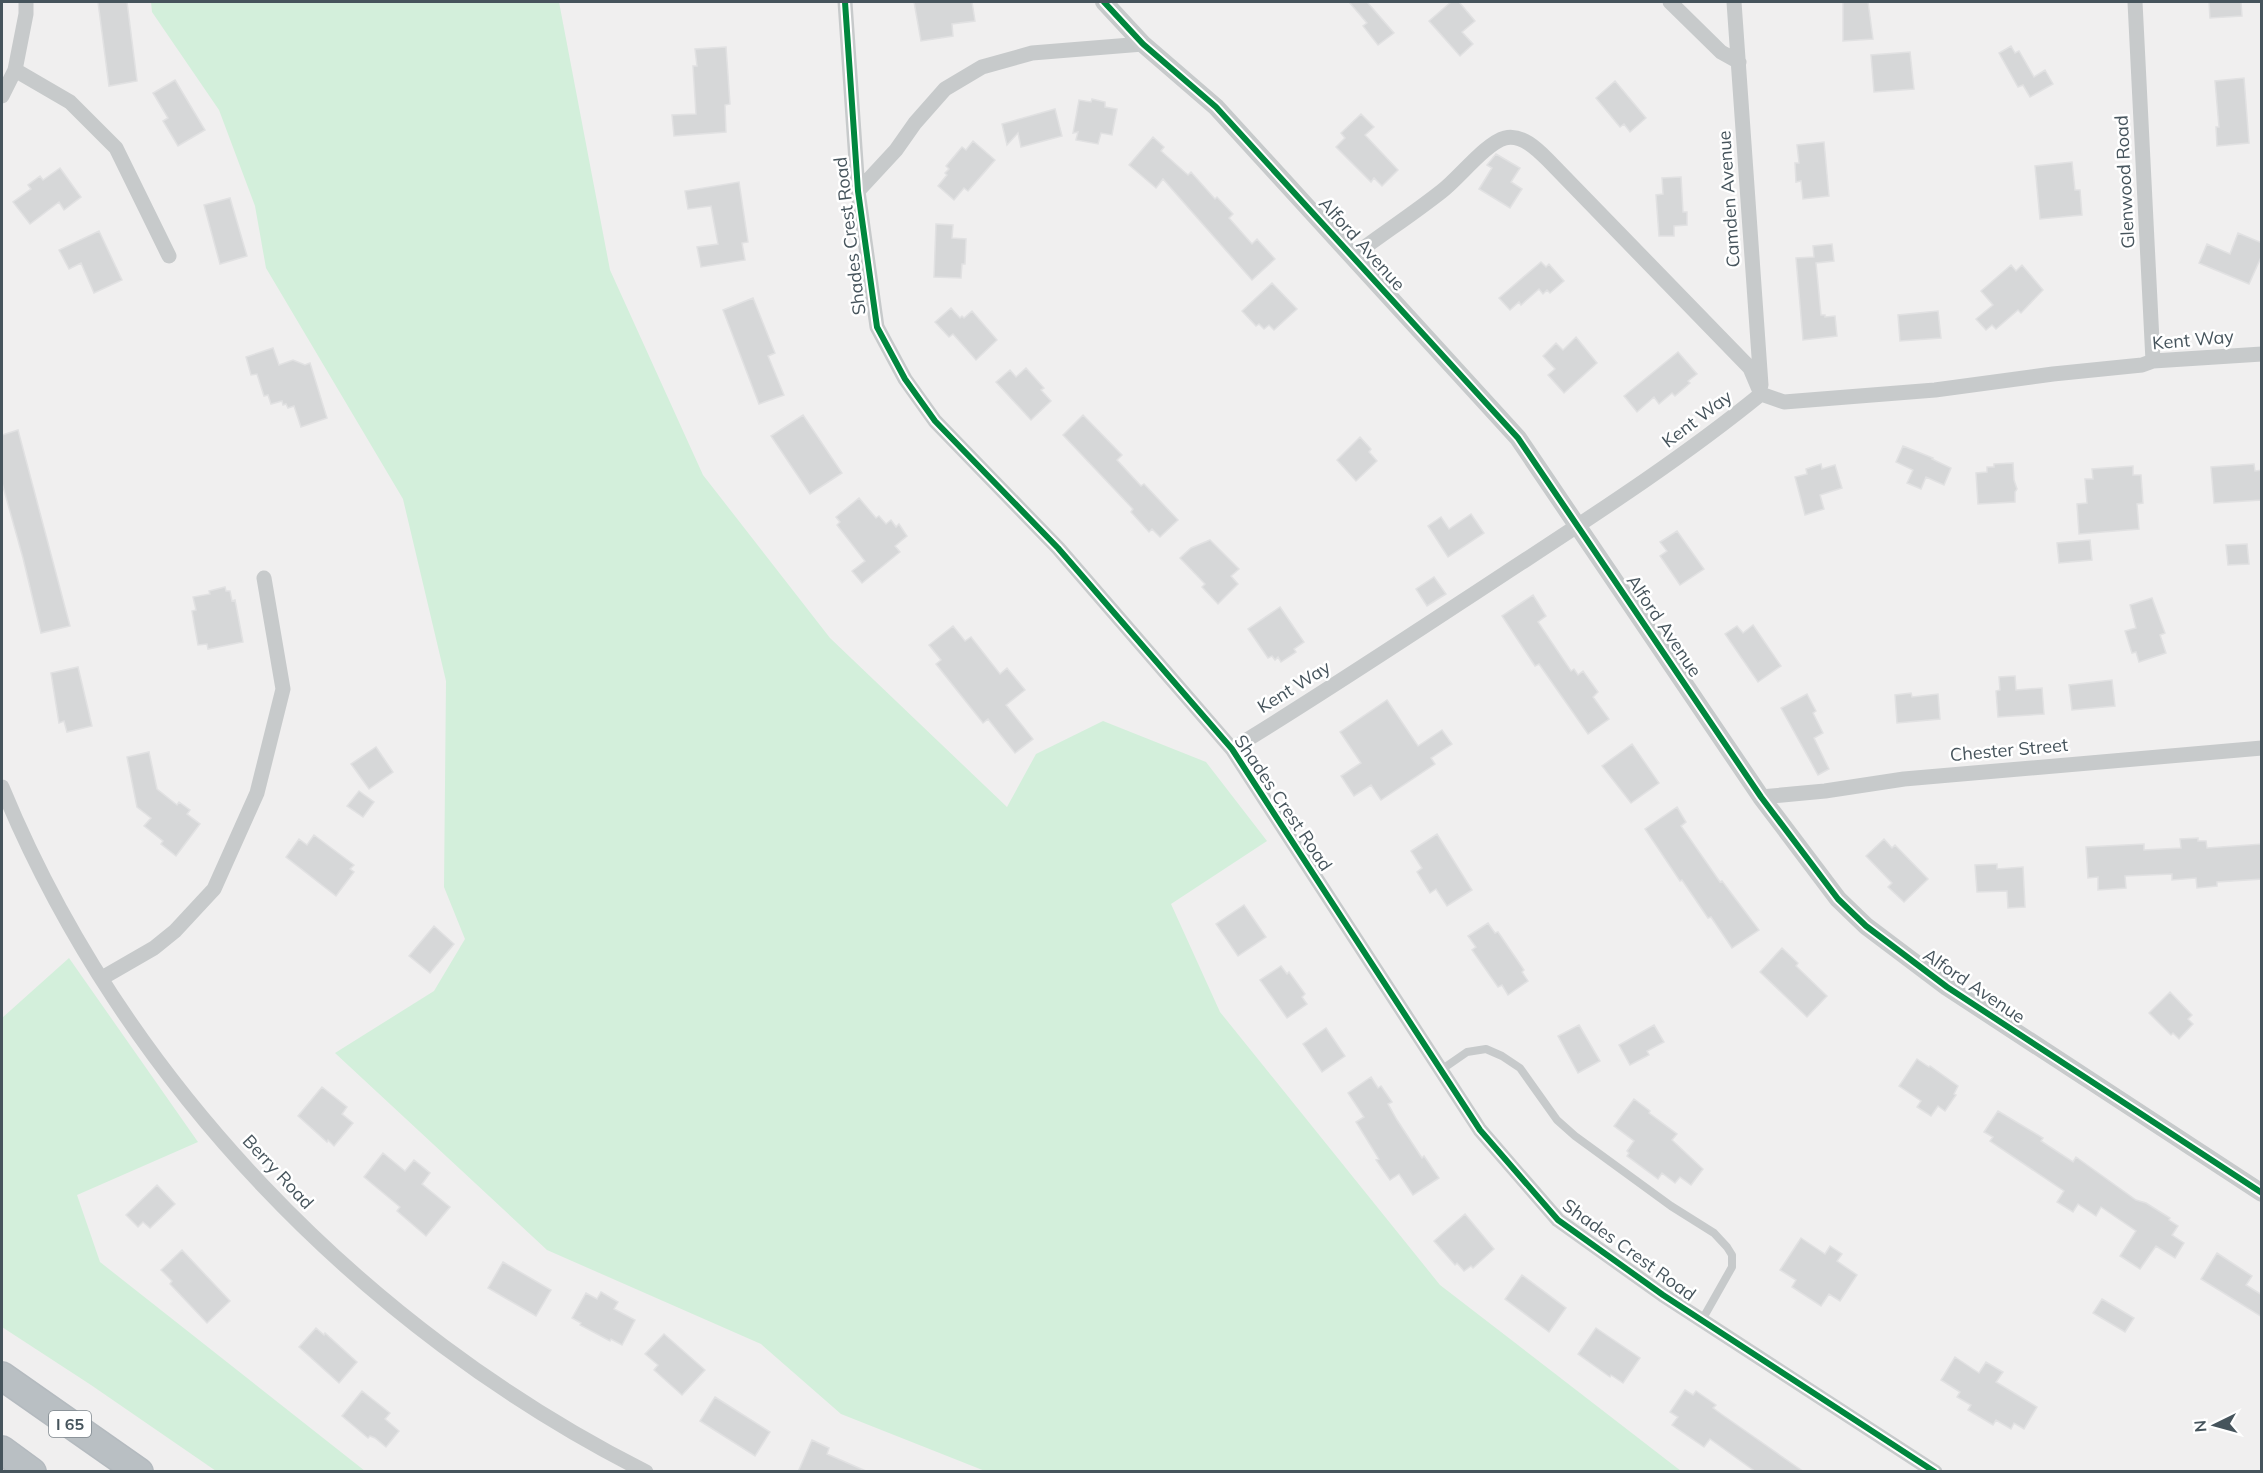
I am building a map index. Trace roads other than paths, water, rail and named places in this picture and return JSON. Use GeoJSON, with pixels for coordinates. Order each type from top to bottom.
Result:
{"type":"FeatureCollection","features":[{"type":"Feature","properties":{"kind":"highway","name":"I 65"},"geometry":{"type":"LineString","coordinates":[[2,1376],[139,1472]]}},
{"type":"Feature","properties":{"kind":"highway"},"geometry":{"type":"LineString","coordinates":[[2,1450],[32,1472]]}},
{"type":"Feature","properties":{"kind":"street"},"geometry":{"type":"LineString","coordinates":[[2,96],[15,70],[26,14],[26,2]]}},
{"type":"Feature","properties":{"kind":"street","name":"Shades Crest Road"},"geometry":{"type":"LineString","coordinates":[[845,2],[858,191],[877,327],[905,379],[934,421],[1058,548],[1232,749],[1480,1130],[1558,1221],[1702,1320],[1935,1472]]}},
{"type":"Feature","properties":{"kind":"street","name":"Alford Avenue"},"geometry":{"type":"LineString","coordinates":[[1104,2],[1143,44],[1216,107],[1518,438],[1761,797],[1838,899],[1866,926],[1947,987],[2262,1193]]}},
{"type":"Feature","properties":{"kind":"street"},"geometry":{"type":"LineString","coordinates":[[1670,2],[1721,52],[1739,62]]}},
{"type":"Feature","properties":{"kind":"street","name":"Camden Avenue"},"geometry":{"type":"LineString","coordinates":[[1734,2],[1761,394]]}},
{"type":"Feature","properties":{"kind":"street","name":"Glenwood Road"},"geometry":{"type":"LineString","coordinates":[[2135,2],[2153,361]]}},
{"type":"Feature","properties":{"kind":"street"},"geometry":{"type":"LineString","coordinates":[[858,191],[896,150],[915,123],[945,89],[982,67],[1032,53],[1143,44]]}},
{"type":"Feature","properties":{"kind":"street"},"geometry":{"type":"LineString","coordinates":[[15,70],[70,102],[116,148],[169,256]]}},
{"type":"Feature","properties":{"kind":"street"},"geometry":{"type":"LineString","coordinates":[[1353,256],[1443,190],[1495,142],[1507,138],[1520,139],[1535,147],[1750,368],[1761,394]]}},
{"type":"Feature","properties":{"kind":"street","name":"Kent Way"},"geometry":{"type":"LineString","coordinates":[[1232,749],[1578,526],[1710,435],[1761,394],[1784,402],[1923,391],[2142,365],[2153,361],[2262,354]]}},
{"type":"Feature","properties":{"kind":"street"},"geometry":{"type":"LineString","coordinates":[[102,978],[154,948],[168,937],[214,889],[257,794],[283,689],[264,578]]}},
{"type":"Feature","properties":{"kind":"street","name":"Chester Street"},"geometry":{"type":"LineString","coordinates":[[1761,797],[1904,779],[2262,748]]}},
{"type":"Feature","properties":{"kind":"street","name":"Berry Road"},"geometry":{"type":"LineString","coordinates":[[2,787],[52,894],[102,978],[148,1046],[209,1124],[255,1177],[319,1243],[400,1313],[472,1368],[540,1412],[646,1472]]}},
{"type":"Feature","properties":{"kind":"lane"},"geometry":{"type":"LineString","coordinates":[[1440,1070],[1467,1052],[1486,1049],[1502,1056],[1520,1068],[1557,1120],[1575,1136],[1671,1206],[1714,1233],[1728,1247],[1732,1255],[1732,1267],[1702,1320]]}}]}
